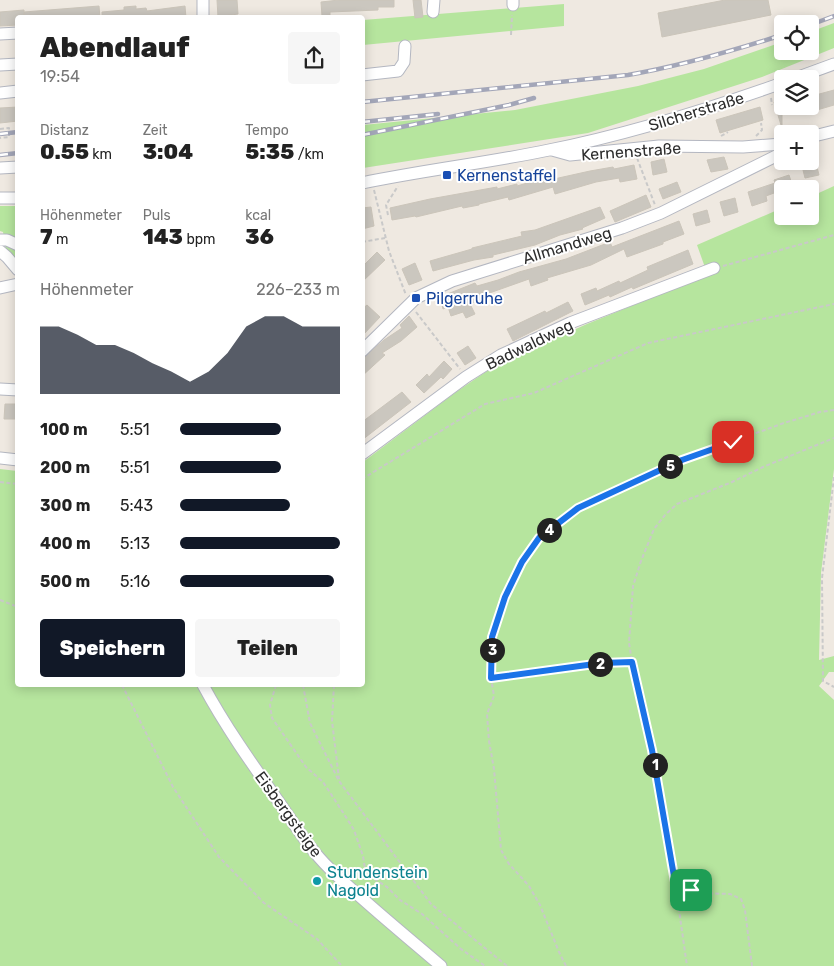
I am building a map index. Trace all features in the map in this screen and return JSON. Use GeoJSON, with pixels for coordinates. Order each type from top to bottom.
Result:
{"type":"FeatureCollection","features":[{"type":"Feature","properties":{"kind":"street"},"geometry":{"type":"LineString","coordinates":[[202,0],[203,15]]}},
{"type":"Feature","properties":{"kind":"street"},"geometry":{"type":"LineString","coordinates":[[433,12],[434,0]]}},
{"type":"Feature","properties":{"kind":"street"},"geometry":{"type":"LineString","coordinates":[[0,34],[15,33]]}},
{"type":"Feature","properties":{"kind":"street"},"geometry":{"type":"LineString","coordinates":[[365,75],[398,71],[404,62],[404,46]]}},
{"type":"Feature","properties":{"kind":"street"},"geometry":{"type":"LineString","coordinates":[[0,65],[15,64]]}},
{"type":"Feature","properties":{"kind":"street"},"geometry":{"type":"LineString","coordinates":[[818,70],[834,64]]}},
{"type":"Feature","properties":{"kind":"street","name":"Silcherstraße"},"geometry":{"type":"LineString","coordinates":[[550,150],[615,135],[712,108],[774,85]]}},
{"type":"Feature","properties":{"kind":"street"},"geometry":{"type":"LineString","coordinates":[[0,93],[15,91]]}},
{"type":"Feature","properties":{"kind":"street"},"geometry":{"type":"LineString","coordinates":[[819,135],[834,130]]}},
{"type":"Feature","properties":{"kind":"street","name":"Kernenstraße"},"geometry":{"type":"LineString","coordinates":[[367,182],[550,150],[570,155],[659,146],[743,147],[774,145]]}},
{"type":"Feature","properties":{"kind":"street","name":"Allmandweg"},"geometry":{"type":"LineString","coordinates":[[365,348],[416,298],[452,281],[622,228],[665,211],[774,157]]}},
{"type":"Feature","properties":{"kind":"street"},"geometry":{"type":"LineString","coordinates":[[0,168],[15,167]]}},
{"type":"Feature","properties":{"kind":"street"},"geometry":{"type":"LineString","coordinates":[[0,198],[15,198]]}},
{"type":"Feature","properties":{"kind":"street"},"geometry":{"type":"LineString","coordinates":[[0,240],[15,244]]}},
{"type":"Feature","properties":{"kind":"street"},"geometry":{"type":"LineString","coordinates":[[0,251],[15,266]]}},
{"type":"Feature","properties":{"kind":"street","name":"Badwaldweg"},"geometry":{"type":"LineString","coordinates":[[365,452],[466,377],[501,355],[570,323],[714,268]]}},
{"type":"Feature","properties":{"kind":"street"},"geometry":{"type":"LineString","coordinates":[[0,288],[15,285]]}},
{"type":"Feature","properties":{"kind":"street"},"geometry":{"type":"LineString","coordinates":[[0,389],[15,390]]}},
{"type":"Feature","properties":{"kind":"street"},"geometry":{"type":"LineString","coordinates":[[0,458],[15,460]]}},
{"type":"Feature","properties":{"kind":"street","name":"Eisbergsteige"},"geometry":{"type":"LineString","coordinates":[[204,687],[220,717],[237,742],[297,828],[328,867],[385,919],[441,966]]}},
{"type":"Feature","properties":{"kind":"path"},"geometry":{"type":"LineString","coordinates":[[511,35],[513,2]]}},
{"type":"Feature","properties":{"kind":"path"},"geometry":{"type":"LineString","coordinates":[[0,129],[9,128],[9,137],[0,138]]}},
{"type":"Feature","properties":{"kind":"path"},"geometry":{"type":"LineString","coordinates":[[634,148],[656,206],[665,211]]}},
{"type":"Feature","properties":{"kind":"path"},"geometry":{"type":"LineString","coordinates":[[388,215],[386,205],[398,188],[400,176]]}},
{"type":"Feature","properties":{"kind":"path"},"geometry":{"type":"LineString","coordinates":[[367,182],[389,251],[410,304],[466,377]]}},
{"type":"Feature","properties":{"kind":"path"},"geometry":{"type":"LineString","coordinates":[[714,268],[834,235]]}},
{"type":"Feature","properties":{"kind":"path"},"geometry":{"type":"LineString","coordinates":[[365,242],[386,238]]}},
{"type":"Feature","properties":{"kind":"path"},"geometry":{"type":"LineString","coordinates":[[365,477],[485,404],[534,394],[648,344],[834,304]]}},
{"type":"Feature","properties":{"kind":"path"},"geometry":{"type":"LineString","coordinates":[[566,966],[540,905],[529,886],[509,864],[501,850],[494,769],[489,741],[487,714],[494,696],[491,678],[492,637],[502,605],[522,562],[539,538],[578,508],[682,460],[784,423],[834,410]]}},
{"type":"Feature","properties":{"kind":"path"},"geometry":{"type":"LineString","coordinates":[[687,966],[675,882],[652,750],[629,642],[633,586],[654,529],[677,504],[834,438]]}},
{"type":"Feature","properties":{"kind":"path"},"geometry":{"type":"LineString","coordinates":[[834,477],[822,578],[823,681],[834,686]]}},
{"type":"Feature","properties":{"kind":"path"},"geometry":{"type":"LineString","coordinates":[[0,482],[15,484]]}},
{"type":"Feature","properties":{"kind":"path"},"geometry":{"type":"LineString","coordinates":[[0,600],[15,606]]}},
{"type":"Feature","properties":{"kind":"path"},"geometry":{"type":"LineString","coordinates":[[491,678],[602,663],[632,662]]}},
{"type":"Feature","properties":{"kind":"path"},"geometry":{"type":"LineString","coordinates":[[123,687],[173,787],[220,857],[264,903],[317,939],[342,966]]}},
{"type":"Feature","properties":{"kind":"path"},"geometry":{"type":"LineString","coordinates":[[275,687],[270,705],[272,718],[306,766],[323,782],[354,830],[363,856],[365,869],[400,900],[422,914],[461,949],[485,966]]}},
{"type":"Feature","properties":{"kind":"path"},"geometry":{"type":"LineString","coordinates":[[303,687],[310,723],[339,781],[431,904],[507,966]]}},
{"type":"Feature","properties":{"kind":"path"},"geometry":{"type":"LineString","coordinates":[[334,687],[332,721],[339,781]]}},
{"type":"Feature","properties":{"kind":"path"},"geometry":{"type":"LineString","coordinates":[[675,882],[698,893],[730,894],[741,899],[745,910],[752,966]]}},
{"type":"Feature","properties":{"kind":"green space"},"geometry":{"type":"Polygon","coordinates":[[[564,4],[564,26],[365,45],[365,20],[564,4]]]}},
{"type":"Feature","properties":{"kind":"green space"},"geometry":{"type":"Polygon","coordinates":[[[834,23],[834,48],[819,54],[819,29],[834,23]]]}},
{"type":"Feature","properties":{"kind":"green space"},"geometry":{"type":"Polygon","coordinates":[[[774,45],[774,60],[804,60],[779,70],[774,70],[774,72],[762,77],[588,133],[365,168],[365,125],[515,110],[638,86],[704,69],[774,45]]]}},
{"type":"Feature","properties":{"kind":"green space"},"geometry":{"type":"Polygon","coordinates":[[[834,186],[834,469],[821,573],[819,660],[834,656],[834,672],[829,672],[819,686],[834,700],[834,966],[0,966],[0,469],[15,471],[15,687],[365,687],[365,460],[456,392],[496,365],[707,273],[697,245],[774,211],[774,225],[819,225],[819,193],[834,186]]]}},
{"type":"Feature","properties":{"kind":"green space"},"geometry":{"type":"Polygon","coordinates":[[[0,206],[15,206],[15,261],[6,250],[3,232],[0,231],[0,206]]]}},
{"type":"Feature","properties":{"kind":"building"},"geometry":{"type":"Polygon","coordinates":[[[217,0],[237,0],[238,14],[218,15],[217,0]]]}},
{"type":"Feature","properties":{"kind":"building"},"geometry":{"type":"Polygon","coordinates":[[[339,0],[394,0],[394,7],[378,7],[378,10],[330,12],[330,15],[322,15],[321,2],[339,0]]]}},
{"type":"Feature","properties":{"kind":"building"},"geometry":{"type":"Polygon","coordinates":[[[413,0],[421,0],[423,17],[415,18],[413,0]]]}},
{"type":"Feature","properties":{"kind":"building"},"geometry":{"type":"Polygon","coordinates":[[[725,0],[768,0],[771,15],[662,37],[658,13],[725,0]]]}},
{"type":"Feature","properties":{"kind":"building"},"geometry":{"type":"Polygon","coordinates":[[[99,6],[100,15],[24,15],[24,12],[99,6]]]}},
{"type":"Feature","properties":{"kind":"building"},"geometry":{"type":"Polygon","coordinates":[[[136,6],[136,9],[146,8],[147,11],[185,6],[186,15],[102,15],[102,12],[124,10],[124,7],[136,6]]]}},
{"type":"Feature","properties":{"kind":"building"},"geometry":{"type":"Polygon","coordinates":[[[24,10],[24,15],[15,15],[15,25],[0,26],[0,12],[24,10]]]}},
{"type":"Feature","properties":{"kind":"building"},"geometry":{"type":"Polygon","coordinates":[[[834,90],[834,105],[819,109],[819,94],[834,90]]]}},
{"type":"Feature","properties":{"kind":"building"},"geometry":{"type":"Polygon","coordinates":[[[15,107],[15,121],[0,123],[0,108],[15,107]]]}},
{"type":"Feature","properties":{"kind":"building"},"geometry":{"type":"Polygon","coordinates":[[[760,107],[763,120],[720,133],[716,120],[760,107]]]}},
{"type":"Feature","properties":{"kind":"building"},"geometry":{"type":"Polygon","coordinates":[[[778,115],[782,115],[781,125],[778,115]]]}},
{"type":"Feature","properties":{"kind":"building"},"geometry":{"type":"Polygon","coordinates":[[[724,157],[728,169],[711,172],[707,160],[724,157]]]}},
{"type":"Feature","properties":{"kind":"building"},"geometry":{"type":"Polygon","coordinates":[[[664,159],[667,172],[653,175],[651,162],[664,159]]]}},
{"type":"Feature","properties":{"kind":"building"},"geometry":{"type":"Polygon","coordinates":[[[634,165],[637,179],[620,182],[619,178],[596,182],[555,194],[553,187],[509,200],[508,197],[479,205],[463,208],[462,206],[416,217],[392,220],[390,208],[497,187],[497,189],[517,184],[517,186],[544,178],[545,181],[590,171],[634,165]]]}},
{"type":"Feature","properties":{"kind":"building"},"geometry":{"type":"Polygon","coordinates":[[[803,170],[818,170],[819,175],[805,178],[803,170]]]}},
{"type":"Feature","properties":{"kind":"building"},"geometry":{"type":"Polygon","coordinates":[[[789,175],[791,180],[774,180],[789,175]]]}},
{"type":"Feature","properties":{"kind":"building"},"geometry":{"type":"Polygon","coordinates":[[[677,182],[681,192],[663,199],[659,189],[677,182]]]}},
{"type":"Feature","properties":{"kind":"building"},"geometry":{"type":"Polygon","coordinates":[[[774,183],[774,193],[766,196],[767,201],[752,206],[748,192],[774,183]]]}},
{"type":"Feature","properties":{"kind":"building"},"geometry":{"type":"Polygon","coordinates":[[[646,195],[651,207],[615,222],[610,211],[646,195]]]}},
{"type":"Feature","properties":{"kind":"building"},"geometry":{"type":"Polygon","coordinates":[[[735,198],[738,212],[724,216],[720,202],[735,198]]]}},
{"type":"Feature","properties":{"kind":"building"},"geometry":{"type":"Polygon","coordinates":[[[371,207],[374,226],[365,228],[365,208],[371,207]]]}},
{"type":"Feature","properties":{"kind":"building"},"geometry":{"type":"Polygon","coordinates":[[[600,207],[605,218],[583,229],[560,235],[535,245],[493,255],[493,257],[433,271],[430,261],[472,248],[522,236],[521,232],[535,230],[600,207]]]}},
{"type":"Feature","properties":{"kind":"building"},"geometry":{"type":"Polygon","coordinates":[[[707,210],[710,222],[696,226],[693,214],[707,210]]]}},
{"type":"Feature","properties":{"kind":"building"},"geometry":{"type":"Polygon","coordinates":[[[679,221],[684,234],[663,242],[663,244],[627,257],[624,249],[591,265],[547,278],[548,280],[531,286],[529,279],[481,296],[482,299],[470,304],[475,314],[466,318],[463,312],[451,316],[448,307],[443,309],[440,297],[475,283],[477,286],[498,280],[566,259],[610,242],[612,247],[679,221]]]}},
{"type":"Feature","properties":{"kind":"building"},"geometry":{"type":"Polygon","coordinates":[[[688,250],[693,264],[633,289],[632,287],[585,305],[581,294],[596,288],[597,291],[619,281],[620,283],[648,270],[647,267],[688,250]]]}},
{"type":"Feature","properties":{"kind":"building"},"geometry":{"type":"Polygon","coordinates":[[[377,252],[385,260],[365,279],[365,264],[377,252]]]}},
{"type":"Feature","properties":{"kind":"building"},"geometry":{"type":"Polygon","coordinates":[[[415,263],[422,280],[409,285],[402,269],[415,263]]]}},
{"type":"Feature","properties":{"kind":"building"},"geometry":{"type":"Polygon","coordinates":[[[568,302],[573,311],[513,341],[507,329],[568,302]]]}},
{"type":"Feature","properties":{"kind":"building"},"geometry":{"type":"Polygon","coordinates":[[[367,305],[380,317],[365,333],[365,307],[367,305]]]}},
{"type":"Feature","properties":{"kind":"building"},"geometry":{"type":"Polygon","coordinates":[[[409,316],[417,327],[401,341],[382,353],[385,355],[365,373],[365,356],[402,328],[400,325],[409,316]]]}},
{"type":"Feature","properties":{"kind":"building"},"geometry":{"type":"Polygon","coordinates":[[[468,346],[476,358],[465,365],[457,353],[468,346]]]}},
{"type":"Feature","properties":{"kind":"building"},"geometry":{"type":"Polygon","coordinates":[[[444,361],[452,369],[443,379],[441,377],[424,393],[416,385],[427,374],[429,377],[444,361]]]}},
{"type":"Feature","properties":{"kind":"building"},"geometry":{"type":"Polygon","coordinates":[[[402,392],[411,402],[365,438],[365,420],[402,392]]]}},
{"type":"Feature","properties":{"kind":"building"},"geometry":{"type":"Polygon","coordinates":[[[5,404],[15,404],[15,419],[4,419],[5,404]]]}},
{"type":"Feature","properties":{"kind":"railway"},"geometry":{"type":"LineString","coordinates":[[819,22],[834,16]]}},
{"type":"Feature","properties":{"kind":"railway"},"geometry":{"type":"LineString","coordinates":[[365,102],[628,75],[706,58],[774,38]]}},
{"type":"Feature","properties":{"kind":"railway"},"geometry":{"type":"LineString","coordinates":[[365,134],[509,105],[534,98]]}},
{"type":"Feature","properties":{"kind":"railway"},"geometry":{"type":"LineString","coordinates":[[365,122],[438,114]]}},
{"type":"Feature","properties":{"kind":"railway"},"geometry":{"type":"LineString","coordinates":[[0,134],[15,132]]}},
{"type":"Feature","properties":{"kind":"railway"},"geometry":{"type":"LineString","coordinates":[[0,155],[15,153]]}},
{"type":"Feature","properties":{"kind":"place","name":"Kernenstaffel"},"geometry":{"type":"Point","coordinates":[447,175]}},
{"type":"Feature","properties":{"kind":"place","name":"Pilgerruhe"},"geometry":{"type":"Point","coordinates":[416,298]}},
{"type":"Feature","properties":{"kind":"place","name":"Stundenstein Nagold"},"geometry":{"type":"Point","coordinates":[317,881]}},
{"type":"Feature","properties":{"kind":"route"},"geometry":{"type":"LineString","coordinates":[[691,890],[675,882],[652,750],[632,662],[602,663],[491,678],[492,637],[505,597],[522,562],[539,538],[578,508],[682,460],[733,442]]}}]}
